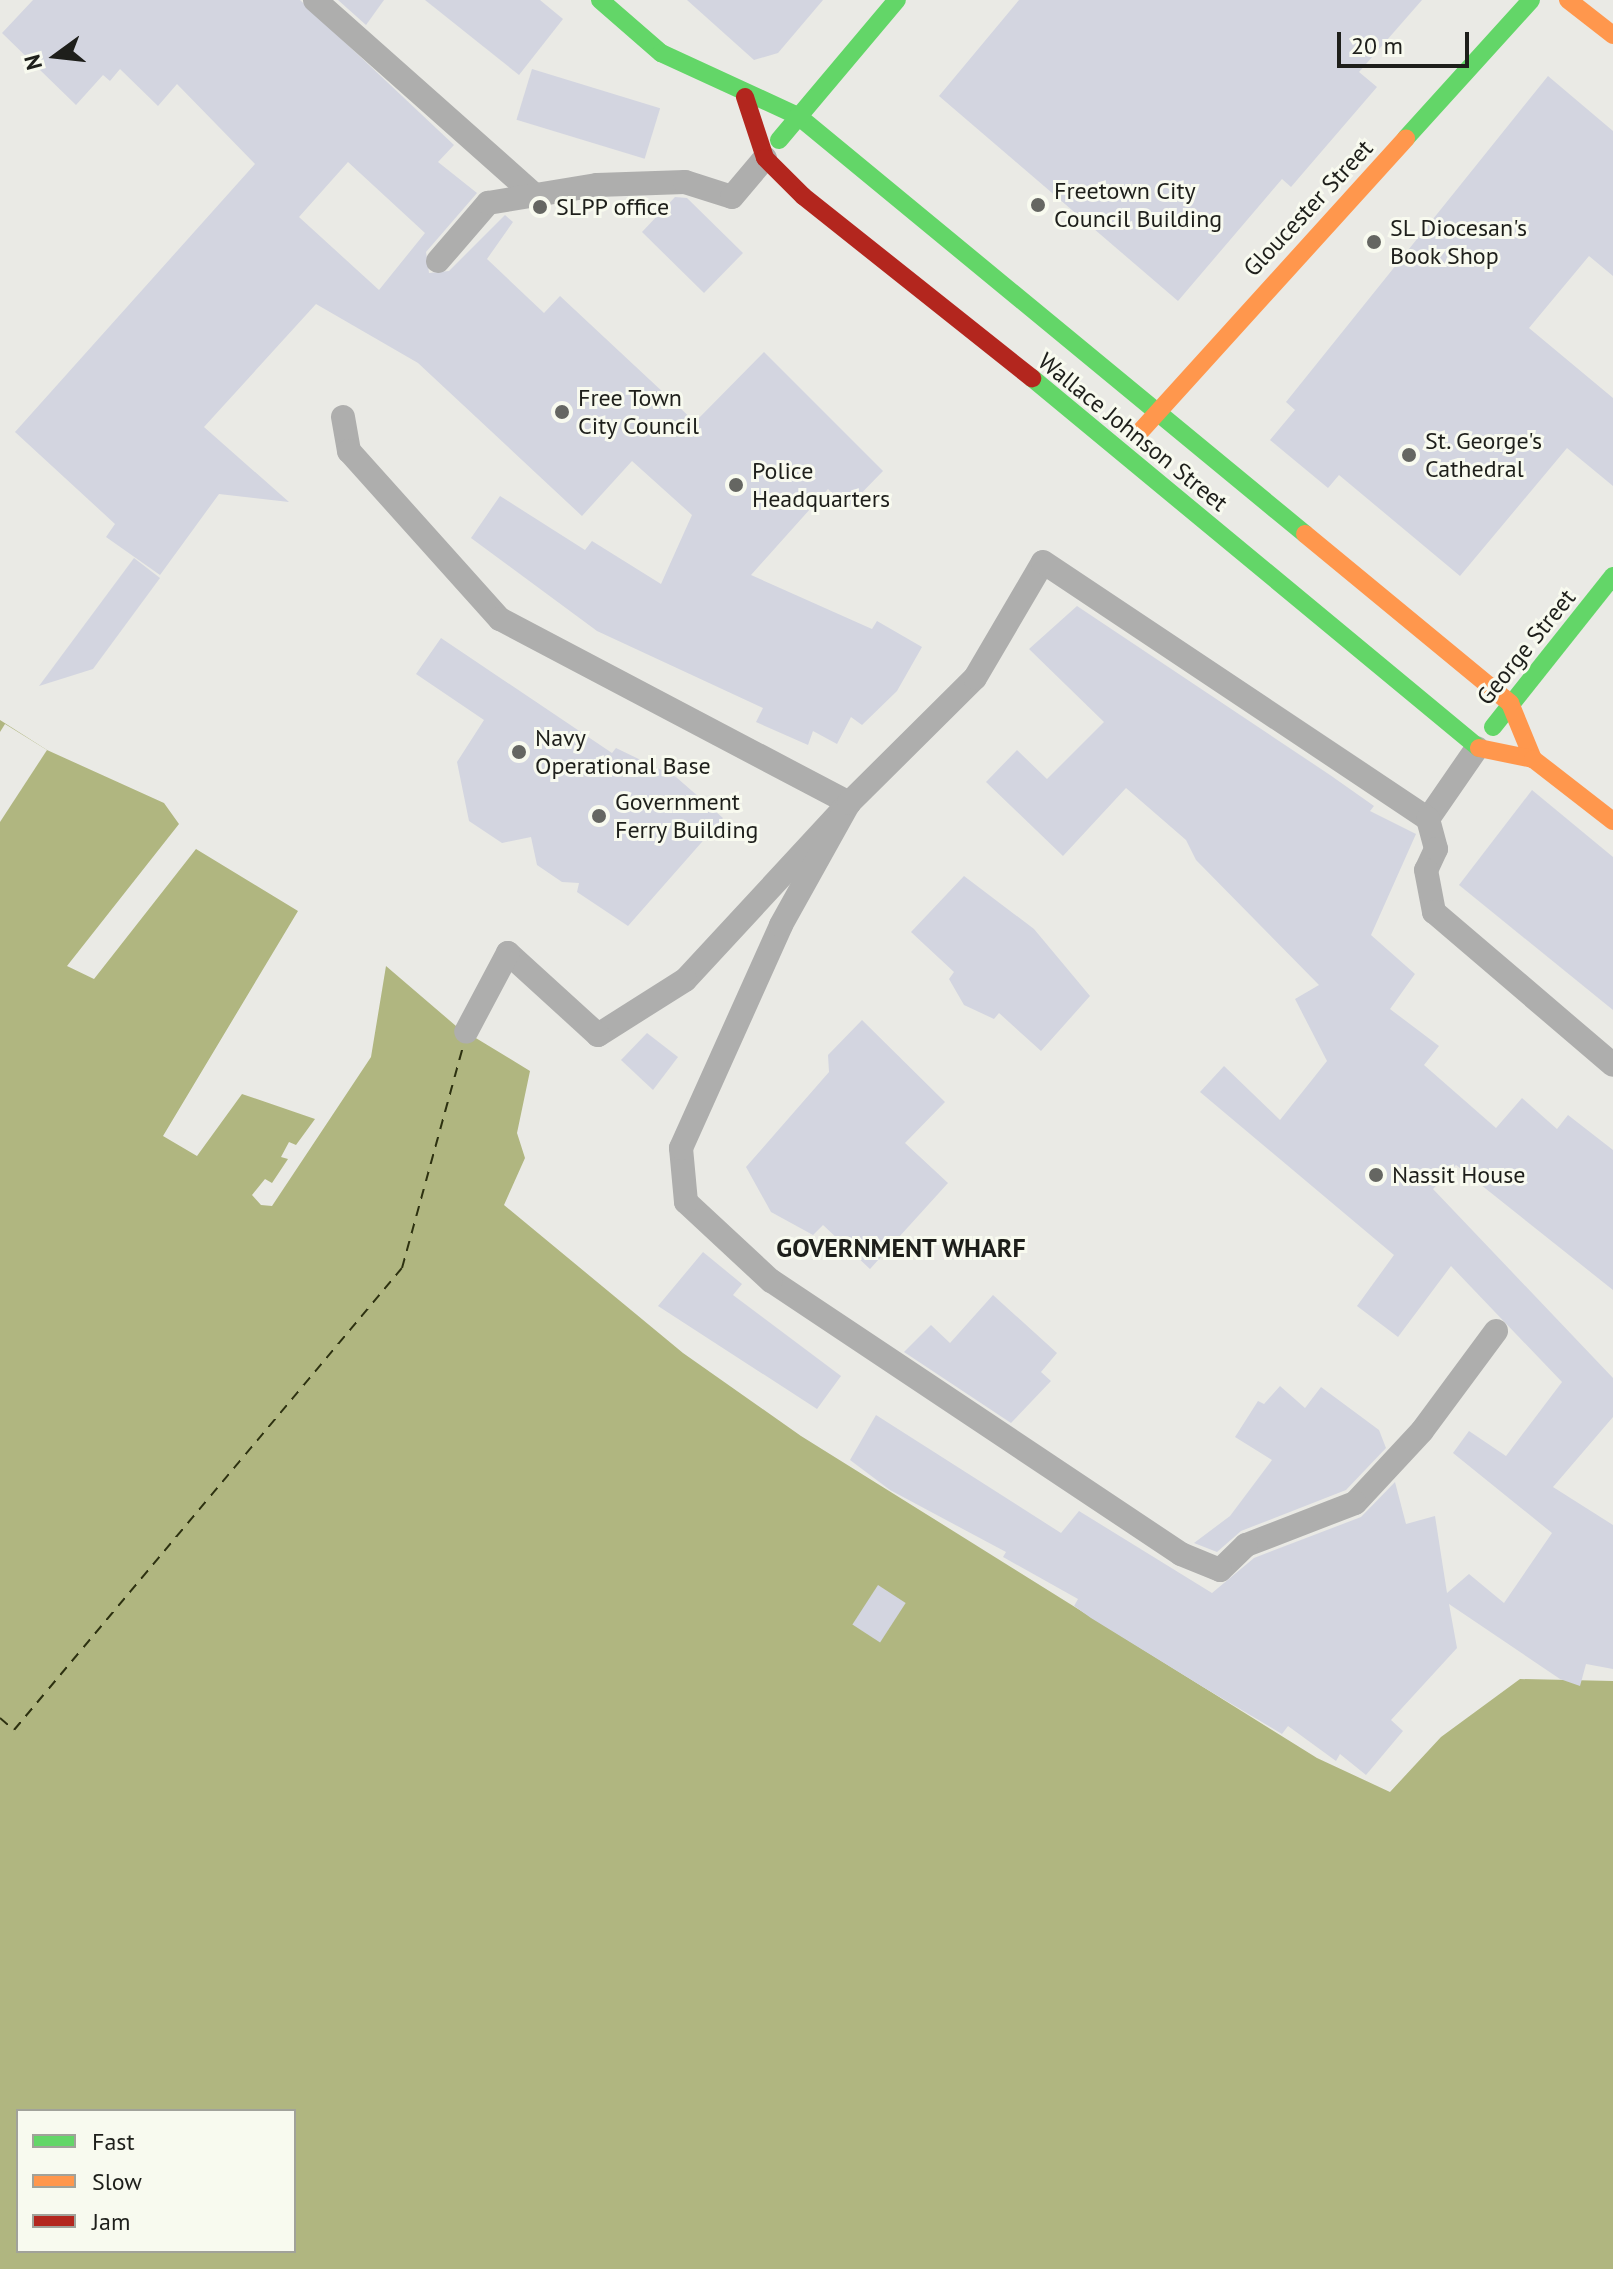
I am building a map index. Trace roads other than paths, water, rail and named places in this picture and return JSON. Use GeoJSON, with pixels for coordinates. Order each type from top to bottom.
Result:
{"type":"FeatureCollection","features":[{"type":"Feature","properties":{"kind":"street","name":"Wallace Johnson Street"},"geometry":{"type":"LineString","coordinates":[[600,0],[661,53],[745,97],[798,116],[1510,703],[1533,759]]}},
{"type":"Feature","properties":{"kind":"street"},"geometry":{"type":"LineString","coordinates":[[765,158],[897,0]]}},
{"type":"Feature","properties":{"kind":"street","name":"Gloucester Street"},"geometry":{"type":"LineString","coordinates":[[1125,452],[1155,410],[1531,0]]}},
{"type":"Feature","properties":{"kind":"street"},"geometry":{"type":"LineString","coordinates":[[1568,0],[1613,35]]}},
{"type":"Feature","properties":{"kind":"street"},"geometry":{"type":"LineString","coordinates":[[745,97],[765,158]]}},
{"type":"Feature","properties":{"kind":"street","name":"Wallace Johnson Street"},"geometry":{"type":"LineString","coordinates":[[765,158],[902,277],[1125,452],[1477,748],[1533,759],[1613,821]]}},
{"type":"Feature","properties":{"kind":"street","name":"George Street"},"geometry":{"type":"LineString","coordinates":[[1477,748],[1613,576]]}},
{"type":"Feature","properties":{"kind":"lane"},"geometry":{"type":"LineString","coordinates":[[315,0],[531,192]]}},
{"type":"Feature","properties":{"kind":"lane"},"geometry":{"type":"LineString","coordinates":[[438,261],[488,203],[531,192],[685,182],[732,197],[765,158]]}},
{"type":"Feature","properties":{"kind":"lane"},"geometry":{"type":"LineString","coordinates":[[343,417],[349,451],[500,619],[849,803]]}},
{"type":"Feature","properties":{"kind":"lane"},"geometry":{"type":"LineString","coordinates":[[466,1032],[508,953],[598,1035],[685,980],[849,803],[975,678],[1043,562],[1428,819],[1436,849],[1426,870],[1434,912],[1613,1065]]}},
{"type":"Feature","properties":{"kind":"lane"},"geometry":{"type":"LineString","coordinates":[[1428,819],[1477,748]]}},
{"type":"Feature","properties":{"kind":"lane"},"geometry":{"type":"LineString","coordinates":[[849,803],[781,925],[681,1148],[686,1202],[771,1281],[1169,1547],[1220,1570],[1246,1545],[1355,1503],[1422,1431],[1496,1331]]}},
{"type":"Feature","properties":{"kind":"place","name":"Freetown City Council Building"},"geometry":{"type":"Point","coordinates":[1038,205]}},
{"type":"Feature","properties":{"kind":"place","name":"SLPP office"},"geometry":{"type":"Point","coordinates":[540,207]}},
{"type":"Feature","properties":{"kind":"place","name":"SL Diocesan's Book Shop"},"geometry":{"type":"Point","coordinates":[1374,242]}},
{"type":"Feature","properties":{"kind":"place","name":"Free Town City Council"},"geometry":{"type":"Point","coordinates":[562,412]}},
{"type":"Feature","properties":{"kind":"place","name":"St. George's Cathedral"},"geometry":{"type":"Point","coordinates":[1409,455]}},
{"type":"Feature","properties":{"kind":"place","name":"Police Headquarters"},"geometry":{"type":"Point","coordinates":[736,485]}},
{"type":"Feature","properties":{"kind":"place","name":"Navy Operational Base"},"geometry":{"type":"Point","coordinates":[519,752]}},
{"type":"Feature","properties":{"kind":"place","name":"Government Ferry Building"},"geometry":{"type":"Point","coordinates":[599,816]}},
{"type":"Feature","properties":{"kind":"place","name":"Nassit House"},"geometry":{"type":"Point","coordinates":[1376,1175]}},
{"type":"Feature","properties":{"kind":"district","name":"GOVERNMENT WHARF"},"geometry":{"type":"Point","coordinates":[901,1248]}}]}
